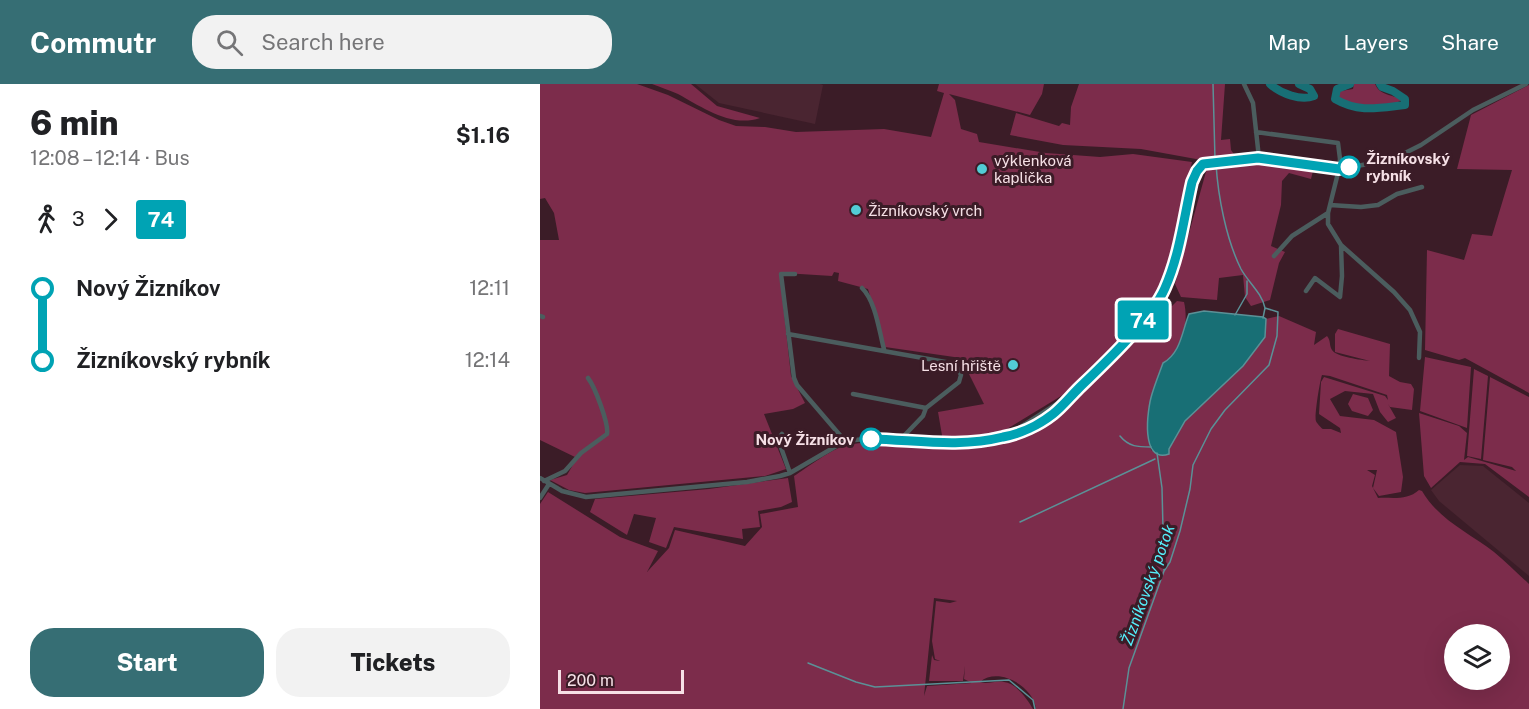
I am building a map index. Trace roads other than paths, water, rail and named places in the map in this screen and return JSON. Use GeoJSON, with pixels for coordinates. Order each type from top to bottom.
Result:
{"type":"FeatureCollection","features":[{"type":"Feature","properties":{"kind":"street"},"geometry":{"type":"LineString","coordinates":[[1244,84],[1253,103],[1258,158]]}},
{"type":"Feature","properties":{"kind":"street"},"geometry":{"type":"LineString","coordinates":[[542,479],[562,491],[586,496],[747,482],[790,473],[845,441],[865,439],[975,443],[1006,437],[1025,422],[1075,392],[1150,312],[1164,290],[1176,256],[1192,182],[1203,164],[1258,158],[1339,169],[1374,163],[1421,145],[1473,110],[1526,84]]}},
{"type":"Feature","properties":{"kind":"street"},"geometry":{"type":"LineString","coordinates":[[1256,132],[1338,143],[1339,169],[1328,213],[1329,224],[1341,245],[1394,292],[1410,310],[1420,332],[1419,358]]}},
{"type":"Feature","properties":{"kind":"street"},"geometry":{"type":"LineString","coordinates":[[1330,206],[1377,205],[1397,194],[1422,187]]}},
{"type":"Feature","properties":{"kind":"street"},"geometry":{"type":"LineString","coordinates":[[1274,256],[1292,236],[1328,213]]}},
{"type":"Feature","properties":{"kind":"street"},"geometry":{"type":"LineString","coordinates":[[1306,291],[1315,278],[1340,297],[1341,245]]}},
{"type":"Feature","properties":{"kind":"street"},"geometry":{"type":"LineString","coordinates":[[795,274],[781,274],[794,378],[797,385],[845,441]]}},
{"type":"Feature","properties":{"kind":"street"},"geometry":{"type":"LineString","coordinates":[[862,288],[872,307],[884,350]]}},
{"type":"Feature","properties":{"kind":"street"},"geometry":{"type":"LineString","coordinates":[[788,334],[951,363],[957,367],[961,375],[959,382],[926,408],[923,416],[900,440]]}},
{"type":"Feature","properties":{"kind":"street"},"geometry":{"type":"LineString","coordinates":[[542,479],[562,473],[581,453],[607,434],[609,428],[602,414],[599,399],[588,378]]}},
{"type":"Feature","properties":{"kind":"street"},"geometry":{"type":"LineString","coordinates":[[852,394],[926,408]]}},
{"type":"Feature","properties":{"kind":"street"},"geometry":{"type":"LineString","coordinates":[[782,434],[778,439],[790,473]]}},
{"type":"Feature","properties":{"kind":"street"},"geometry":{"type":"LineString","coordinates":[[540,498],[549,484]]}},
{"type":"Feature","properties":{"kind":"water"},"geometry":{"type":"Polygon","coordinates":[[[1204,311],[1263,317],[1266,319],[1265,337],[1243,366],[1185,421],[1169,449],[1169,454],[1160,455],[1153,451],[1148,434],[1148,412],[1152,394],[1163,363],[1174,354],[1177,348],[1189,314],[1204,311]]]}},
{"type":"Feature","properties":{"kind":"waterway","name":"Žizníkovský potok"},"geometry":{"type":"LineString","coordinates":[[1213,84],[1215,159]]}},
{"type":"Feature","properties":{"kind":"waterway"},"geometry":{"type":"LineString","coordinates":[[1270,84],[1291,96],[1303,98],[1314,96],[1310,89],[1299,84]]}},
{"type":"Feature","properties":{"kind":"waterway"},"geometry":{"type":"LineString","coordinates":[[1350,84],[1337,89],[1335,99],[1361,108],[1405,105],[1405,99],[1380,84]]}},
{"type":"Feature","properties":{"kind":"waterway","name":"Žizníkovský potok"},"geometry":{"type":"LineString","coordinates":[[1123,709],[1129,668],[1180,531],[1193,465],[1211,429],[1225,410],[1269,365],[1277,336],[1278,312],[1265,308],[1261,297],[1241,269],[1231,244],[1221,203],[1216,164]]}},
{"type":"Feature","properties":{"kind":"waterway"},"geometry":{"type":"LineString","coordinates":[[1235,315],[1247,294],[1247,281]]}},
{"type":"Feature","properties":{"kind":"waterway"},"geometry":{"type":"LineString","coordinates":[[1263,318],[1265,308]]}},
{"type":"Feature","properties":{"kind":"waterway"},"geometry":{"type":"LineString","coordinates":[[1120,436],[1134,446],[1151,447]]}},
{"type":"Feature","properties":{"kind":"waterway"},"geometry":{"type":"LineString","coordinates":[[1157,453],[1162,488],[1164,570]]}},
{"type":"Feature","properties":{"kind":"waterway"},"geometry":{"type":"LineString","coordinates":[[1020,522],[1155,459]]}},
{"type":"Feature","properties":{"kind":"waterway"},"geometry":{"type":"LineString","coordinates":[[808,663],[875,687],[1009,680],[1033,700],[1035,709]]}},
{"type":"Feature","properties":{"kind":"place","name":"Žizníkovský rybník"},"geometry":{"type":"Point","coordinates":[1349,167]}},
{"type":"Feature","properties":{"kind":"place","name":"výklenková kaplička"},"geometry":{"type":"Point","coordinates":[982,169]}},
{"type":"Feature","properties":{"kind":"place","name":"Žizníkovský vrch"},"geometry":{"type":"Point","coordinates":[856,210]}},
{"type":"Feature","properties":{"kind":"place","name":"Lesní hřiště"},"geometry":{"type":"Point","coordinates":[1013,365]}},
{"type":"Feature","properties":{"kind":"place","name":"Nový Žizníkov"},"geometry":{"type":"Point","coordinates":[871,439]}}]}
